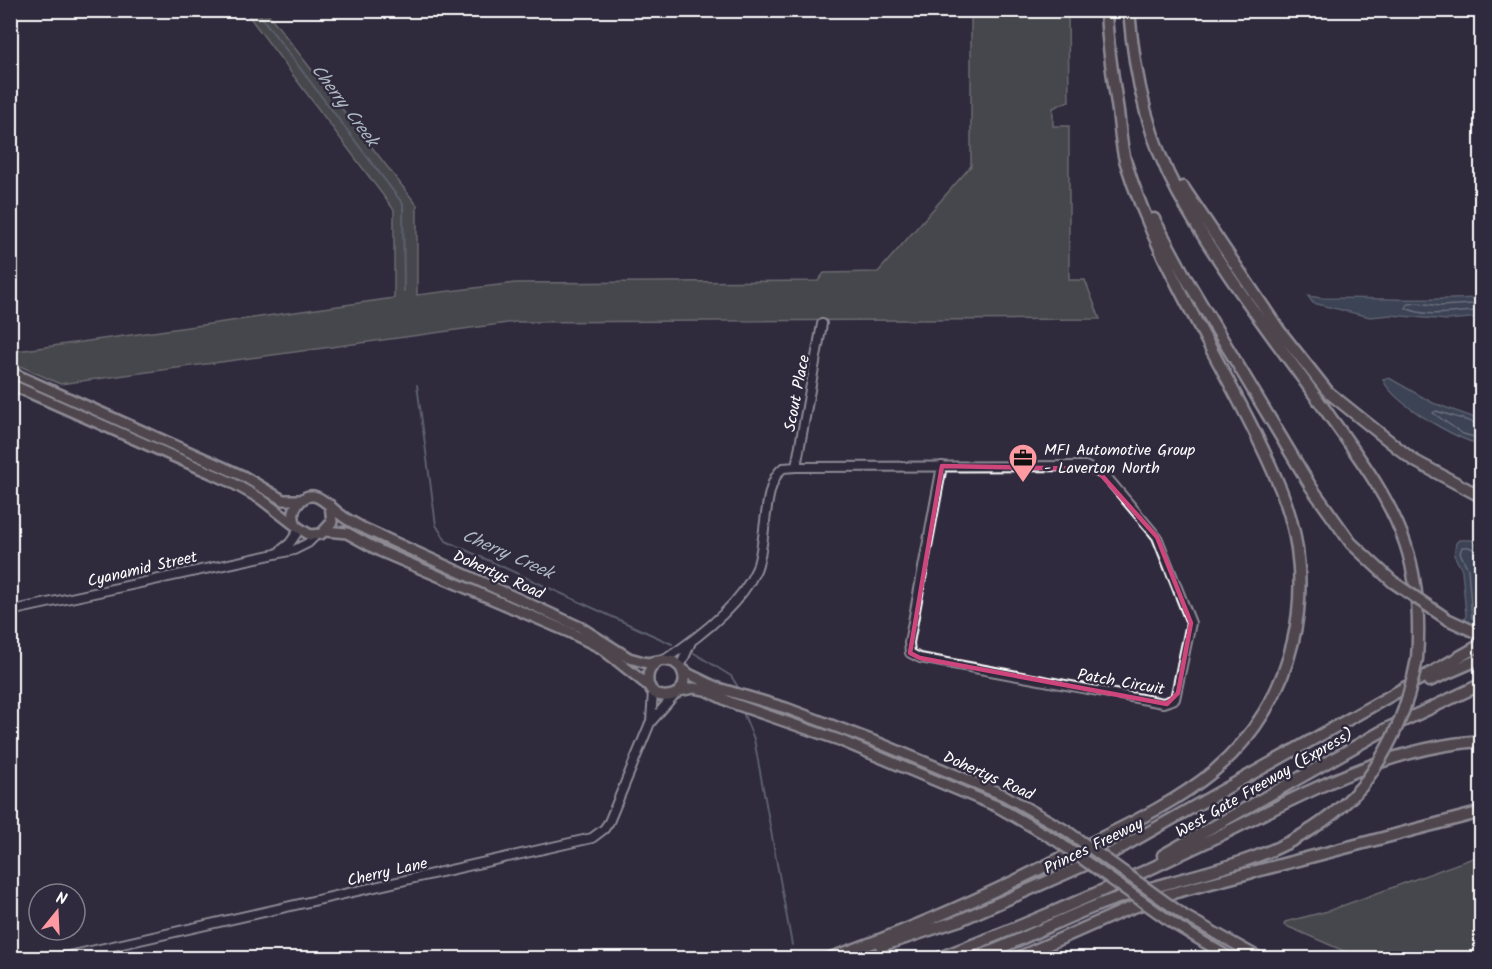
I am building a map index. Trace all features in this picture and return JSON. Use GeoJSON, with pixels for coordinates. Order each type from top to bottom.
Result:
{"type":"FeatureCollection","features":[{"type":"Feature","properties":{"kind":"highway"},"geometry":{"type":"LineString","coordinates":[[830,958],[897,933],[1036,871],[1173,800],[1213,771],[1249,735],[1276,692],[1286,668],[1298,618],[1300,590],[1296,544],[1290,519],[1271,470],[1147,221],[1124,157],[1111,66],[1106,10]]}},
{"type":"Feature","properties":{"kind":"highway"},"geometry":{"type":"LineString","coordinates":[[975,958],[1108,902],[1270,853],[1311,832],[1336,812],[1362,786],[1379,764],[1400,723],[1417,659],[1419,633],[1416,588],[1397,523],[1375,483],[1269,334],[1200,231],[1177,191],[1143,106],[1129,10]]}},
{"type":"Feature","properties":{"kind":"highway"},"geometry":{"type":"LineString","coordinates":[[1143,106],[1184,189],[1306,366],[1328,392],[1381,437],[1413,460],[1482,497]]}},
{"type":"Feature","properties":{"kind":"highway"},"geometry":{"type":"LineString","coordinates":[[1118,111],[1129,156],[1154,219],[1187,280],[1311,487],[1351,543],[1393,582],[1447,619],[1482,635]]}},
{"type":"Feature","properties":{"kind":"highway"},"geometry":{"type":"LineString","coordinates":[[1344,720],[1482,644]]}},
{"type":"Feature","properties":{"kind":"highway","name":"West Gate Freeway (Express)"},"geometry":{"type":"LineString","coordinates":[[1344,720],[1482,658]]}},
{"type":"Feature","properties":{"kind":"highway","name":"West Gate Freeway (Express)"},"geometry":{"type":"LineString","coordinates":[[1062,909],[1246,810],[1386,729],[1482,684]]}},
{"type":"Feature","properties":{"kind":"highway","name":"Princes Freeway"},"geometry":{"type":"LineString","coordinates":[[837,958],[960,920],[1073,872],[1170,822],[1344,720]]}},
{"type":"Feature","properties":{"kind":"highway"},"geometry":{"type":"LineString","coordinates":[[939,958],[1062,909],[1388,758],[1447,743],[1482,741]]}},
{"type":"Feature","properties":{"kind":"highway"},"geometry":{"type":"LineString","coordinates":[[1017,958],[1123,911],[1169,894],[1482,812]]}},
{"type":"Feature","properties":{"kind":"main road"},"geometry":{"type":"LineString","coordinates":[[10,372],[243,476],[283,500],[301,500],[316,496],[330,506],[332,522],[321,533],[297,528],[261,499],[229,481],[10,384]]}},
{"type":"Feature","properties":{"kind":"main road"},"geometry":{"type":"LineString","coordinates":[[297,528],[294,509],[301,500]]}},
{"type":"Feature","properties":{"kind":"main road","name":"Dohertys Road"},"geometry":{"type":"LineString","coordinates":[[330,506],[361,527],[580,627],[629,658],[647,663],[661,661]]}},
{"type":"Feature","properties":{"kind":"main road","name":"Dohertys Road"},"geometry":{"type":"LineString","coordinates":[[321,533],[347,533],[386,554],[569,632],[608,653],[651,689]]}},
{"type":"Feature","properties":{"kind":"main road"},"geometry":{"type":"LineString","coordinates":[[661,661],[674,662],[681,668],[684,682],[677,693],[663,697],[651,689],[650,669],[661,661]]}},
{"type":"Feature","properties":{"kind":"main road","name":"Dohertys Road"},"geometry":{"type":"LineString","coordinates":[[681,668],[718,688],[827,722],[994,791],[1067,831],[1185,916],[1260,958]]}},
{"type":"Feature","properties":{"kind":"main road","name":"Dohertys Road"},"geometry":{"type":"LineString","coordinates":[[677,693],[694,688],[705,690],[839,740],[996,806],[1057,841],[1174,924],[1230,958]]}},
{"type":"Feature","properties":{"kind":"street","name":"Scout Place"},"geometry":{"type":"LineString","coordinates":[[796,466],[822,324]]}},
{"type":"Feature","properties":{"kind":"street","name":"Patch Circuit"},"geometry":{"type":"LineString","coordinates":[[796,466],[942,466],[1085,466],[1105,475],[1157,537],[1191,623],[1175,699],[1162,704],[920,658],[910,653],[909,643],[942,466]]}},
{"type":"Feature","properties":{"kind":"street"},"geometry":{"type":"LineString","coordinates":[[661,661],[691,641],[741,595],[757,568],[775,476],[783,468],[796,466]]}},
{"type":"Feature","properties":{"kind":"street"},"geometry":{"type":"LineString","coordinates":[[279,552],[286,547],[297,528]]}},
{"type":"Feature","properties":{"kind":"street","name":"Cyanamid Street"},"geometry":{"type":"LineString","coordinates":[[10,611],[301,547],[321,533]]}},
{"type":"Feature","properties":{"kind":"street"},"geometry":{"type":"LineString","coordinates":[[681,668],[691,641]]}},
{"type":"Feature","properties":{"kind":"street","name":"Cherry Lane"},"geometry":{"type":"LineString","coordinates":[[650,723],[651,689]]}},
{"type":"Feature","properties":{"kind":"street","name":"Cherry Lane"},"geometry":{"type":"LineString","coordinates":[[60,958],[592,838],[609,822],[650,723],[677,693]]}},
{"type":"Feature","properties":{"kind":"highlighted area"},"geometry":{"type":"Polygon","coordinates":[[[942,466],[1096,469],[1157,537],[1191,623],[1178,693],[1167,704],[920,658],[910,653],[942,466]]]}},
{"type":"Feature","properties":{"kind":"green space"},"geometry":{"type":"Polygon","coordinates":[[[245,11],[266,11],[417,205],[417,295],[515,283],[818,281],[824,273],[878,272],[971,166],[971,11],[1068,11],[1069,101],[1053,108],[1053,126],[1069,126],[1069,280],[1085,280],[1100,319],[515,322],[60,384],[11,362],[10,352],[394,298],[394,210],[245,11]]]}},
{"type":"Feature","properties":{"kind":"green space"},"geometry":{"type":"Polygon","coordinates":[[[1481,855],[1481,958],[1360,958],[1284,925],[1285,922],[1328,911],[1481,855]]]}},
{"type":"Feature","properties":{"kind":"water"},"geometry":{"type":"Polygon","coordinates":[[[1308,296],[1399,299],[1476,298],[1481,304],[1481,317],[1447,320],[1391,315],[1370,317],[1313,303],[1308,296]]]}},
{"type":"Feature","properties":{"kind":"water"},"geometry":{"type":"Polygon","coordinates":[[[1389,378],[1433,403],[1481,420],[1481,445],[1442,428],[1412,410],[1390,390],[1383,380],[1389,378]]]}},
{"type":"Feature","properties":{"kind":"water"},"geometry":{"type":"Polygon","coordinates":[[[1459,540],[1472,540],[1481,551],[1481,624],[1463,634],[1466,615],[1462,570],[1454,555],[1456,543],[1459,540]]]}},
{"type":"Feature","properties":{"kind":"waterway","name":"Cherry Creek"},"geometry":{"type":"LineString","coordinates":[[256,10],[403,204],[404,291]]}},
{"type":"Feature","properties":{"kind":"waterway","name":"Cherry Creek"},"geometry":{"type":"LineString","coordinates":[[417,385],[436,525],[446,541],[672,644]]}},
{"type":"Feature","properties":{"kind":"waterway","name":"Cherry Creek"},"geometry":{"type":"LineString","coordinates":[[694,653],[731,676],[738,687]]}},
{"type":"Feature","properties":{"kind":"waterway","name":"Cherry Creek"},"geometry":{"type":"LineString","coordinates":[[744,715],[754,739],[792,945]]}},
{"type":"Feature","properties":{"kind":"place","name":"MFI Automotive Group - Laverton North"},"geometry":{"type":"Point","coordinates":[1023,484]}}]}
